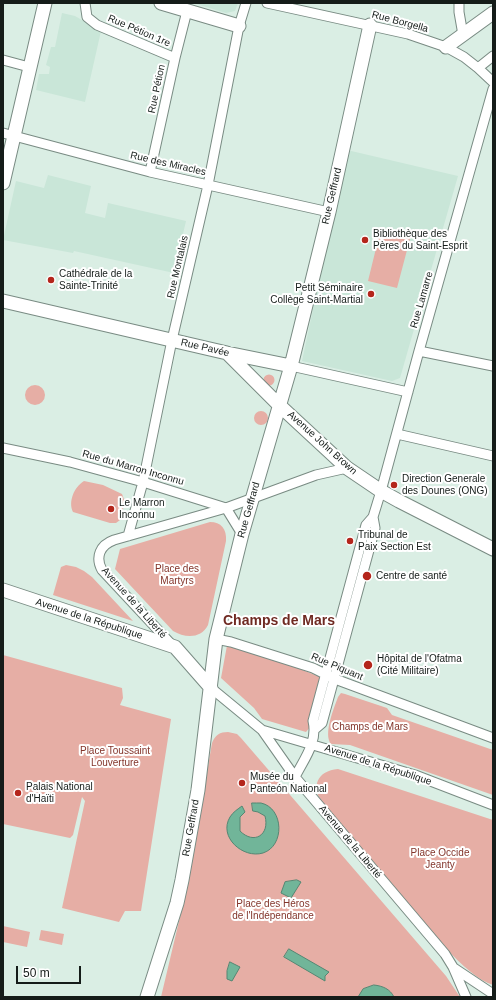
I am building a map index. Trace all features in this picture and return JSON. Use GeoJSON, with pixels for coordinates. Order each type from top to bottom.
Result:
{"type":"FeatureCollection","features":[{"type":"Feature","properties":{"kind":"main road"},"geometry":{"type":"LineString","coordinates":[[3,183],[9,134],[29,67],[45,3]]}},
{"type":"Feature","properties":{"kind":"main road"},"geometry":{"type":"LineString","coordinates":[[162,3],[239,26]]}},
{"type":"Feature","properties":{"kind":"main road"},"geometry":{"type":"LineString","coordinates":[[446,47],[493,13]]}},
{"type":"Feature","properties":{"kind":"main road","name":"Rue Geffrard"},"geometry":{"type":"LineString","coordinates":[[147,997],[175,910],[182,880],[198,790],[216,640],[242,534],[291,366],[329,212],[370,25]]}},
{"type":"Feature","properties":{"kind":"main road","name":"Rue Pavée"},"geometry":{"type":"LineString","coordinates":[[3,301],[227,353],[291,366]]}},
{"type":"Feature","properties":{"kind":"main road","name":"Avenue John Brown"},"geometry":{"type":"LineString","coordinates":[[227,353],[279,405],[347,468],[381,491],[493,549]]}},
{"type":"Feature","properties":{"kind":"main road","name":"Avenue de la République"},"geometry":{"type":"LineString","coordinates":[[3,590],[175,647]]}},
{"type":"Feature","properties":{"kind":"main road","name":"Avenue de la Liberté"},"geometry":{"type":"LineString","coordinates":[[175,647],[211,688]]}},
{"type":"Feature","properties":{"kind":"street","name":"Rue Pétion 1re"},"geometry":{"type":"LineString","coordinates":[[85,3],[87,17],[97,25],[175,58]]}},
{"type":"Feature","properties":{"kind":"street","name":"Rue Montalais"},"geometry":{"type":"LineString","coordinates":[[128,536],[143,482],[172,340],[208,185],[239,26],[246,3]]}},
{"type":"Feature","properties":{"kind":"street","name":"Rue Borgella"},"geometry":{"type":"LineString","coordinates":[[267,3],[408,34],[446,47],[464,57],[493,82]]}},
{"type":"Feature","properties":{"kind":"street"},"geometry":{"type":"LineString","coordinates":[[459,3],[463,35]]}},
{"type":"Feature","properties":{"kind":"street","name":"Rue Pétion"},"geometry":{"type":"LineString","coordinates":[[150,172],[187,10]]}},
{"type":"Feature","properties":{"kind":"street"},"geometry":{"type":"LineString","coordinates":[[478,68],[493,56]]}},
{"type":"Feature","properties":{"kind":"street"},"geometry":{"type":"LineString","coordinates":[[3,60],[29,67]]}},
{"type":"Feature","properties":{"kind":"street","name":"Rue Lamarre"},"geometry":{"type":"LineString","coordinates":[[295,777],[312,744],[315,729],[313,721],[330,678],[366,526],[373,517],[381,491],[493,89]]}},
{"type":"Feature","properties":{"kind":"street","name":"Rue des Miracles"},"geometry":{"type":"LineString","coordinates":[[9,134],[150,172],[329,212]]}},
{"type":"Feature","properties":{"kind":"street"},"geometry":{"type":"LineString","coordinates":[[419,351],[493,366]]}},
{"type":"Feature","properties":{"kind":"street","name":"Rue Pavée"},"geometry":{"type":"LineString","coordinates":[[291,366],[408,392]]}},
{"type":"Feature","properties":{"kind":"street"},"geometry":{"type":"LineString","coordinates":[[397,434],[493,456]]}},
{"type":"Feature","properties":{"kind":"street","name":"Rue du Marron Inconnu"},"geometry":{"type":"LineString","coordinates":[[3,448],[70,462],[143,482],[226,508]]}},
{"type":"Feature","properties":{"kind":"street"},"geometry":{"type":"LineString","coordinates":[[128,536],[226,508],[316,475],[347,468]]}},
{"type":"Feature","properties":{"kind":"street"},"geometry":{"type":"LineString","coordinates":[[226,508],[242,534]]}},
{"type":"Feature","properties":{"kind":"street","name":"Avenue de la Liberté"},"geometry":{"type":"LineString","coordinates":[[128,536],[106,543],[99,554],[99,561],[105,573],[175,647]]}},
{"type":"Feature","properties":{"kind":"street","name":"Rue Piquant"},"geometry":{"type":"LineString","coordinates":[[216,640],[231,642],[313,668],[330,678],[493,738]]}},
{"type":"Feature","properties":{"kind":"street","name":"Avenue de la Liberté"},"geometry":{"type":"LineString","coordinates":[[211,688],[262,730],[295,777],[438,945],[453,967],[466,997]]}},
{"type":"Feature","properties":{"kind":"street","name":"Avenue de la République"},"geometry":{"type":"LineString","coordinates":[[262,730],[415,775],[493,805]]}},
{"type":"Feature","properties":{"kind":"street"},"geometry":{"type":"LineString","coordinates":[[453,967],[493,994]]}},
{"type":"Feature","properties":{"kind":"shaded area"},"geometry":{"type":"Polygon","coordinates":[[[193,3],[238,3],[235,11],[226,13],[193,3]]]}},
{"type":"Feature","properties":{"kind":"shaded area"},"geometry":{"type":"Polygon","coordinates":[[[62,13],[75,16],[101,31],[85,102],[36,90],[39,74],[49,74],[50,67],[46,65],[51,47],[55,47],[62,13]]]}},
{"type":"Feature","properties":{"kind":"shaded area","name":"Petit Séminaire Collège Saint-Martial"},"geometry":{"type":"Polygon","coordinates":[[[347,150],[458,176],[400,378],[392,381],[302,361],[347,150]]]}},
{"type":"Feature","properties":{"kind":"shaded area"},"geometry":{"type":"Polygon","coordinates":[[[48,175],[91,186],[85,213],[105,218],[108,203],[186,221],[174,273],[74,251],[73,253],[3,240],[16,181],[44,188],[48,175]]]}},
{"type":"Feature","properties":{"kind":"shaded area"},"geometry":{"type":"Polygon","coordinates":[[[252,803],[261,803],[269,806],[278,819],[278,835],[275,843],[270,849],[263,853],[255,854],[241,850],[234,845],[227,832],[227,825],[230,817],[242,806],[245,812],[240,817],[240,831],[251,837],[260,836],[263,833],[266,823],[265,816],[253,811],[252,803]]]}},
{"type":"Feature","properties":{"kind":"shaded area"},"geometry":{"type":"Polygon","coordinates":[[[297,880],[301,882],[291,898],[281,893],[285,882],[297,880]]]}},
{"type":"Feature","properties":{"kind":"shaded area"},"geometry":{"type":"Polygon","coordinates":[[[289,949],[329,972],[325,976],[325,981],[284,957],[289,949]]]}},
{"type":"Feature","properties":{"kind":"shaded area"},"geometry":{"type":"Polygon","coordinates":[[[230,962],[240,967],[232,981],[227,979],[227,971],[230,962]]]}},
{"type":"Feature","properties":{"kind":"shaded area"},"geometry":{"type":"Polygon","coordinates":[[[374,985],[386,988],[394,997],[358,997],[363,989],[374,985]]]}},
{"type":"Feature","properties":{"kind":"green space"},"geometry":{"type":"Polygon","coordinates":[[[381,228],[411,235],[397,288],[368,281],[381,228]]]}},
{"type":"Feature","properties":{"kind":"green space"},"geometry":{"type":"Polygon","coordinates":[[[267,375],[271,375],[273,376],[273,384],[267,385],[264,382],[264,378],[267,375]]]}},
{"type":"Feature","properties":{"kind":"green space"},"geometry":{"type":"Polygon","coordinates":[[[35,385],[42,388],[45,395],[42,402],[35,405],[28,402],[25,395],[28,388],[35,385]]]}},
{"type":"Feature","properties":{"kind":"green space"},"geometry":{"type":"Polygon","coordinates":[[[258,411],[264,411],[268,415],[268,421],[264,425],[258,425],[254,421],[254,415],[258,411]]]}},
{"type":"Feature","properties":{"kind":"green space"},"geometry":{"type":"Polygon","coordinates":[[[84,481],[103,485],[122,494],[125,502],[120,520],[116,523],[110,523],[73,512],[71,504],[73,495],[77,487],[84,481]]]}},
{"type":"Feature","properties":{"kind":"green space","name":"Place des Martyrs"},"geometry":{"type":"Polygon","coordinates":[[[210,522],[217,523],[222,527],[225,533],[226,541],[208,625],[205,630],[197,635],[183,635],[173,631],[115,569],[120,549],[210,522]]]}},
{"type":"Feature","properties":{"kind":"green space"},"geometry":{"type":"Polygon","coordinates":[[[66,565],[76,567],[92,577],[133,621],[53,595],[61,567],[66,565]]]}},
{"type":"Feature","properties":{"kind":"green space"},"geometry":{"type":"Polygon","coordinates":[[[228,640],[325,679],[311,726],[306,732],[262,719],[254,708],[221,678],[228,640]]]}},
{"type":"Feature","properties":{"kind":"green space","name":"Place Toussaint Louverture"},"geometry":{"type":"Polygon","coordinates":[[[3,655],[122,688],[123,698],[120,705],[171,719],[141,911],[125,911],[119,922],[62,908],[85,801],[82,797],[73,835],[70,838],[3,824],[3,655]]]}},
{"type":"Feature","properties":{"kind":"green space","name":"Champs de Mars"},"geometry":{"type":"Polygon","coordinates":[[[341,693],[387,708],[392,715],[493,750],[493,795],[350,745],[331,744],[328,734],[330,721],[338,697],[341,693]]]}},
{"type":"Feature","properties":{"kind":"green space","name":"Place des Héros de l'Indépendance"},"geometry":{"type":"Polygon","coordinates":[[[228,732],[237,734],[241,738],[446,976],[460,997],[161,997],[189,879],[212,743],[218,734],[228,732]]]}},
{"type":"Feature","properties":{"kind":"green space","name":"Place Occide Jeanty"},"geometry":{"type":"Polygon","coordinates":[[[338,769],[493,820],[493,985],[482,980],[457,960],[433,934],[322,803],[317,791],[318,780],[325,773],[338,769]]]}},
{"type":"Feature","properties":{"kind":"green space"},"geometry":{"type":"Polygon","coordinates":[[[3,926],[30,932],[27,947],[3,942],[3,926]]]}},
{"type":"Feature","properties":{"kind":"green space"},"geometry":{"type":"Polygon","coordinates":[[[41,930],[64,934],[62,945],[39,940],[41,930]]]}},
{"type":"Feature","properties":{"kind":"place","name":"Bibliothèque des Pères du Saint-Esprit"},"geometry":{"type":"Point","coordinates":[365,240]}},
{"type":"Feature","properties":{"kind":"place","name":"Cathédrale de la Sainte-Trinité"},"geometry":{"type":"Point","coordinates":[51,280]}},
{"type":"Feature","properties":{"kind":"place","name":"Petit Séminaire Collège Saint-Martial"},"geometry":{"type":"Point","coordinates":[371,294]}},
{"type":"Feature","properties":{"kind":"place","name":"Direction Generale des Dounes (ONG)"},"geometry":{"type":"Point","coordinates":[394,485]}},
{"type":"Feature","properties":{"kind":"place","name":"Le Marron Inconnu"},"geometry":{"type":"Point","coordinates":[111,509]}},
{"type":"Feature","properties":{"kind":"place","name":"Tribunal de Paix Section Est"},"geometry":{"type":"Point","coordinates":[350,541]}},
{"type":"Feature","properties":{"kind":"place","name":"Centre de santé"},"geometry":{"type":"Point","coordinates":[367,576]}},
{"type":"Feature","properties":{"kind":"place","name":"Hôpital de l'Ofatma (Cité Militaire)"},"geometry":{"type":"Point","coordinates":[368,665]}},
{"type":"Feature","properties":{"kind":"place","name":"Musée du Panteón National"},"geometry":{"type":"Point","coordinates":[242,783]}},
{"type":"Feature","properties":{"kind":"place","name":"Palais National d'Haïti"},"geometry":{"type":"Point","coordinates":[18,793]}},
{"type":"Feature","properties":{"kind":"district","name":"Champs de Mars"},"geometry":{"type":"Point","coordinates":[279,621]}}]}
